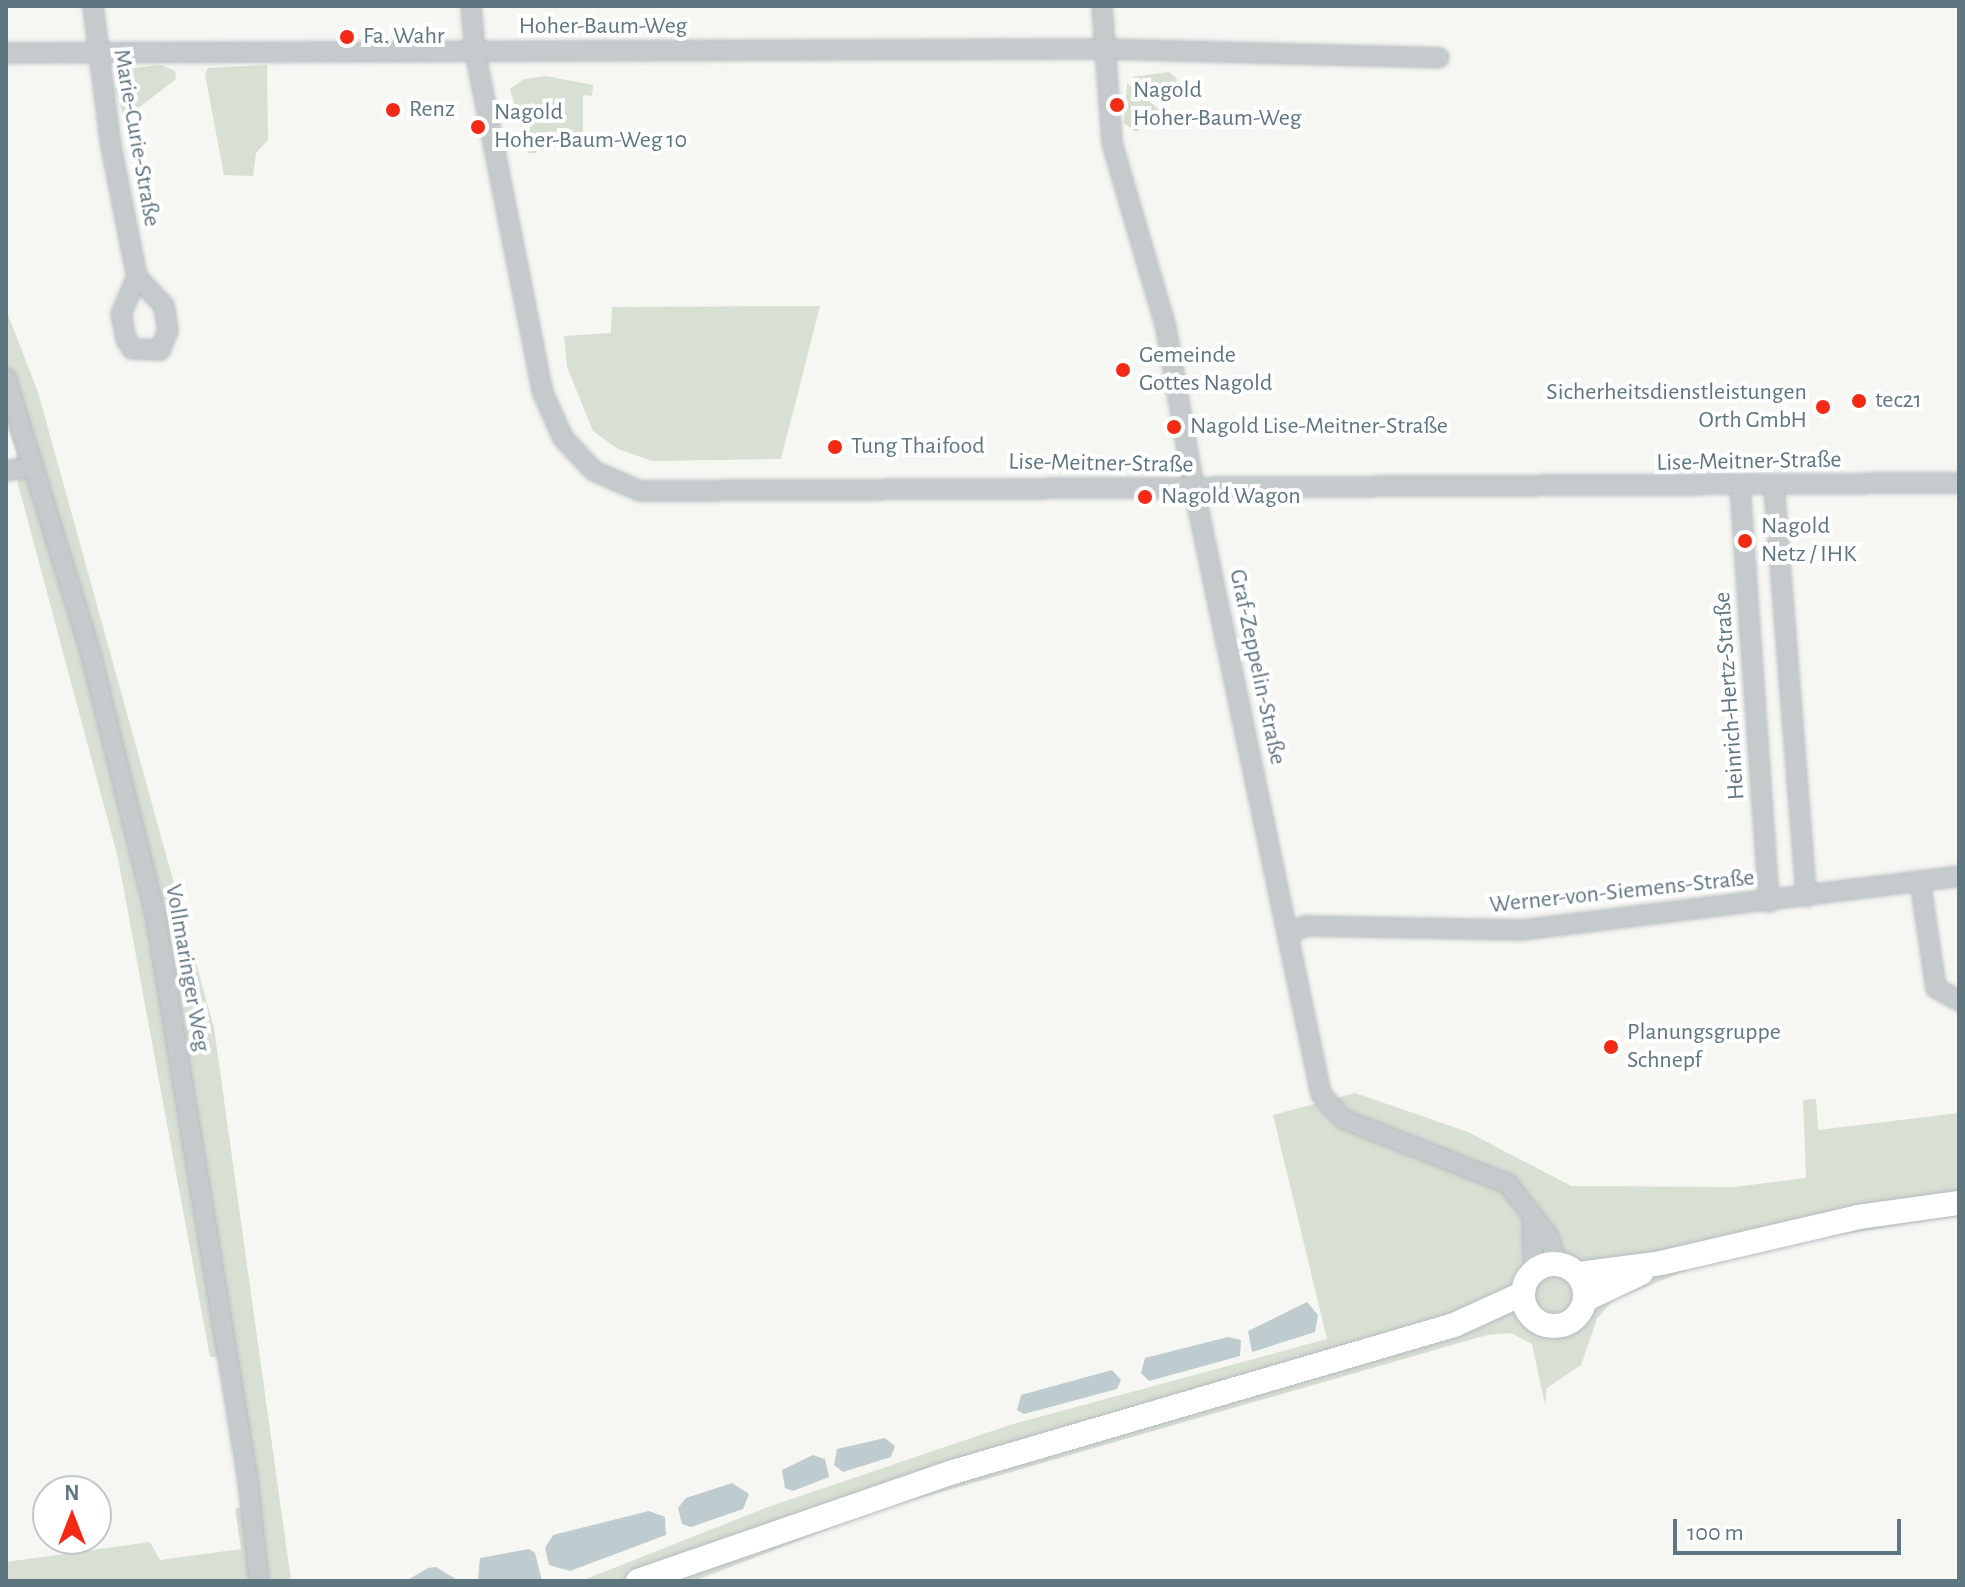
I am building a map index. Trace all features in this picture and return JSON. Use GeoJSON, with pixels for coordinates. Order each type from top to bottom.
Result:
{"type":"FeatureCollection","features":[{"type":"Feature","properties":{"kind":"street","name":"Marie-Curie-Straße"},"geometry":{"type":"LineString","coordinates":[[93,6],[96,54],[137,277]]}},
{"type":"Feature","properties":{"kind":"street","name":"Lise-Meitner-Straße"},"geometry":{"type":"LineString","coordinates":[[471,6],[475,51],[543,393],[563,438],[594,471],[640,491],[1740,487],[1959,483]]}},
{"type":"Feature","properties":{"kind":"street","name":"Graf-Zeppelin-Straße"},"geometry":{"type":"LineString","coordinates":[[1102,6],[1112,143],[1166,328],[1194,489],[1290,934],[1321,1094],[1329,1107],[1364,1129],[1491,1174],[1519,1195],[1549,1237],[1557,1269]]}},
{"type":"Feature","properties":{"kind":"street","name":"Hoher-Baum-Weg"},"geometry":{"type":"LineString","coordinates":[[6,53],[1103,49],[1439,58]]}},
{"type":"Feature","properties":{"kind":"street","name":"Vollmaringer Weg"},"geometry":{"type":"LineString","coordinates":[[6,378],[90,651],[155,913],[246,1468],[259,1581]]}},
{"type":"Feature","properties":{"kind":"street"},"geometry":{"type":"LineString","coordinates":[[6,471],[34,466]]}},
{"type":"Feature","properties":{"kind":"street"},"geometry":{"type":"LineString","coordinates":[[1774,486],[1806,897]]}},
{"type":"Feature","properties":{"kind":"street","name":"Heinrich-Hertz-Straße"},"geometry":{"type":"LineString","coordinates":[[1740,487],[1769,902]]}},
{"type":"Feature","properties":{"kind":"street","name":"Werner-von-Siemens-Straße"},"geometry":{"type":"LineString","coordinates":[[1290,934],[1305,926],[1522,930],[1769,902],[1959,876]]}},
{"type":"Feature","properties":{"kind":"street"},"geometry":{"type":"LineString","coordinates":[[1920,881],[1936,988],[1959,1001]]}},
{"type":"Feature","properties":{"kind":"street"},"geometry":{"type":"LineString","coordinates":[[638,1581],[953,1472],[1526,1304],[1557,1269],[1661,1263],[1812,1226],[1959,1203]]}},
{"type":"Feature","properties":{"kind":"street"},"geometry":{"type":"LineString","coordinates":[[1526,1304],[1545,1325],[1565,1325],[1579,1314],[1586,1299],[1661,1263]]}},
{"type":"Feature","properties":{"kind":"street"},"geometry":{"type":"LineString","coordinates":[[1557,1269],[1586,1299]]}},
{"type":"Feature","properties":{"kind":"shaded area"},"geometry":{"type":"Polygon","coordinates":[[[161,65],[175,71],[176,79],[141,106],[126,126],[115,88],[133,68],[161,65]]]}},
{"type":"Feature","properties":{"kind":"shaded area"},"geometry":{"type":"Polygon","coordinates":[[[267,65],[268,140],[256,153],[253,176],[224,175],[205,74],[208,68],[267,65]]]}},
{"type":"Feature","properties":{"kind":"shaded area"},"geometry":{"type":"Polygon","coordinates":[[[1169,72],[1177,79],[1168,106],[1132,77],[1169,72]]]}},
{"type":"Feature","properties":{"kind":"shaded area"},"geometry":{"type":"Polygon","coordinates":[[[546,76],[593,85],[592,96],[583,95],[583,139],[537,139],[536,153],[528,153],[510,89],[524,79],[546,76]]]}},
{"type":"Feature","properties":{"kind":"shaded area"},"geometry":{"type":"Polygon","coordinates":[[[1127,83],[1163,113],[1136,132],[1124,123],[1127,83]]]}},
{"type":"Feature","properties":{"kind":"shaded area"},"geometry":{"type":"Polygon","coordinates":[[[820,306],[781,459],[652,461],[618,449],[593,431],[567,367],[564,336],[611,333],[612,307],[820,306]]]}},
{"type":"Feature","properties":{"kind":"shaded area"},"geometry":{"type":"Polygon","coordinates":[[[6,310],[38,392],[214,1028],[291,1581],[6,1581],[6,1562],[56,1555],[112,1555],[112,1547],[150,1542],[160,1560],[241,1549],[235,1509],[242,1507],[220,1357],[210,1357],[118,858],[18,484],[16,452],[6,423],[6,310]]]}},
{"type":"Feature","properties":{"kind":"shaded area"},"geometry":{"type":"Polygon","coordinates":[[[1355,1093],[1468,1132],[1571,1186],[1735,1187],[1806,1178],[1803,1100],[1816,1099],[1818,1130],[1959,1113],[1959,1216],[1783,1244],[1702,1264],[1613,1300],[1597,1319],[1581,1365],[1547,1388],[1545,1405],[1532,1344],[1511,1333],[1487,1335],[875,1511],[694,1581],[581,1581],[768,1507],[1010,1425],[1327,1339],[1273,1115],[1355,1093]]]}},
{"type":"Feature","properties":{"kind":"shaded area"},"geometry":{"type":"Polygon","coordinates":[[[1307,1302],[1318,1315],[1315,1332],[1252,1352],[1248,1331],[1307,1302]]]}},
{"type":"Feature","properties":{"kind":"shaded area"},"geometry":{"type":"Polygon","coordinates":[[[1228,1337],[1241,1340],[1240,1356],[1149,1381],[1141,1373],[1145,1358],[1228,1337]]]}},
{"type":"Feature","properties":{"kind":"shaded area"},"geometry":{"type":"Polygon","coordinates":[[[1112,1370],[1121,1380],[1117,1389],[1024,1414],[1017,1410],[1021,1395],[1112,1370]]]}},
{"type":"Feature","properties":{"kind":"shaded area"},"geometry":{"type":"Polygon","coordinates":[[[885,1438],[895,1446],[891,1457],[843,1472],[834,1465],[837,1449],[885,1438]]]}},
{"type":"Feature","properties":{"kind":"shaded area"},"geometry":{"type":"Polygon","coordinates":[[[813,1455],[825,1459],[829,1477],[793,1491],[785,1488],[782,1470],[813,1455]]]}},
{"type":"Feature","properties":{"kind":"shaded area"},"geometry":{"type":"Polygon","coordinates":[[[732,1483],[749,1494],[743,1509],[691,1527],[682,1524],[678,1508],[686,1498],[732,1483]]]}},
{"type":"Feature","properties":{"kind":"shaded area"},"geometry":{"type":"Polygon","coordinates":[[[649,1511],[665,1517],[666,1535],[570,1571],[549,1565],[545,1548],[553,1535],[649,1511]]]}},
{"type":"Feature","properties":{"kind":"shaded area"},"geometry":{"type":"Polygon","coordinates":[[[529,1549],[535,1553],[542,1581],[478,1581],[480,1558],[529,1549]]]}},
{"type":"Feature","properties":{"kind":"shaded area"},"geometry":{"type":"Polygon","coordinates":[[[436,1567],[459,1581],[406,1581],[428,1568],[436,1567]]]}},
{"type":"Feature","properties":{"kind":"place","name":"Fa. Wahr"},"geometry":{"type":"Point","coordinates":[347,37]}},
{"type":"Feature","properties":{"kind":"place","name":"Nagold Hoher-Baum-Weg"},"geometry":{"type":"Point","coordinates":[1117,105]}},
{"type":"Feature","properties":{"kind":"place","name":"Renz"},"geometry":{"type":"Point","coordinates":[393,110]}},
{"type":"Feature","properties":{"kind":"place","name":"Nagold Hoher-Baum-Weg 10"},"geometry":{"type":"Point","coordinates":[478,127]}},
{"type":"Feature","properties":{"kind":"place","name":"Gemeinde Gottes Nagold"},"geometry":{"type":"Point","coordinates":[1123,370]}},
{"type":"Feature","properties":{"kind":"place","name":"tec21"},"geometry":{"type":"Point","coordinates":[1859,401]}},
{"type":"Feature","properties":{"kind":"place","name":"Sicherheitsdienstleistungen Orth GmbH"},"geometry":{"type":"Point","coordinates":[1823,407]}},
{"type":"Feature","properties":{"kind":"place","name":"Nagold Lise-Meitner-Straße"},"geometry":{"type":"Point","coordinates":[1174,427]}},
{"type":"Feature","properties":{"kind":"place","name":"Tung Thaifood"},"geometry":{"type":"Point","coordinates":[835,447]}},
{"type":"Feature","properties":{"kind":"place","name":"Nagold Wagon"},"geometry":{"type":"Point","coordinates":[1145,497]}},
{"type":"Feature","properties":{"kind":"place","name":"Nagold Netz / IHK"},"geometry":{"type":"Point","coordinates":[1745,541]}},
{"type":"Feature","properties":{"kind":"place","name":"Planungsgruppe Schnepf"},"geometry":{"type":"Point","coordinates":[1611,1047]}}]}
